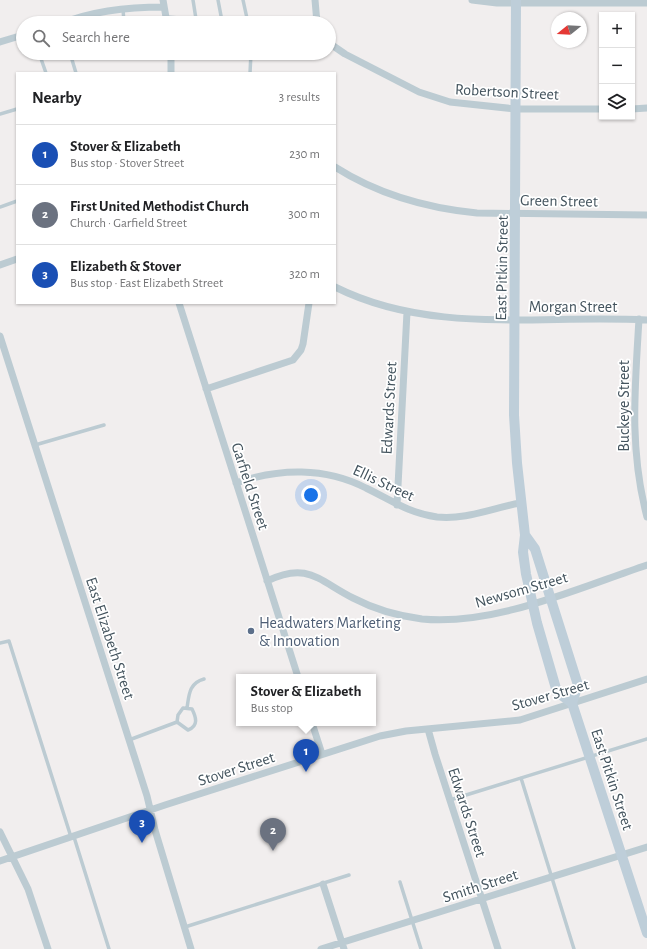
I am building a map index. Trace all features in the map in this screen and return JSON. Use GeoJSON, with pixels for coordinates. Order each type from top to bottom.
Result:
{"type":"FeatureCollection","features":[{"type":"Feature","properties":{"kind":"street"},"geometry":{"type":"LineString","coordinates":[[315,0],[316,16]]}},
{"type":"Feature","properties":{"kind":"street"},"geometry":{"type":"LineString","coordinates":[[472,0],[484,3],[647,2]]}},
{"type":"Feature","properties":{"kind":"street","name":"East Pitkin Street"},"geometry":{"type":"LineString","coordinates":[[516,2],[514,415],[520,503],[525,535],[523,552],[532,603],[557,692],[572,703],[647,933]]}},
{"type":"Feature","properties":{"kind":"street"},"geometry":{"type":"LineString","coordinates":[[86,16],[123,8],[164,4],[166,16]]}},
{"type":"Feature","properties":{"kind":"street"},"geometry":{"type":"LineString","coordinates":[[0,42],[16,37]]}},
{"type":"Feature","properties":{"kind":"street","name":"Robertson Street"},"geometry":{"type":"LineString","coordinates":[[336,47],[345,54],[433,98],[468,105],[516,109],[599,109]]}},
{"type":"Feature","properties":{"kind":"street"},"geometry":{"type":"LineString","coordinates":[[171,60],[171,72]]}},
{"type":"Feature","properties":{"kind":"street"},"geometry":{"type":"LineString","coordinates":[[635,108],[647,108]]}},
{"type":"Feature","properties":{"kind":"street","name":"Green Street"},"geometry":{"type":"LineString","coordinates":[[336,168],[369,186],[388,194],[427,206],[477,213],[647,215]]}},
{"type":"Feature","properties":{"kind":"street"},"geometry":{"type":"LineString","coordinates":[[0,265],[16,259]]}},
{"type":"Feature","properties":{"kind":"street","name":"Morgan Street"},"geometry":{"type":"LineString","coordinates":[[336,287],[364,299],[407,312],[452,318],[515,320],[647,320]]}},
{"type":"Feature","properties":{"kind":"street","name":"Garfield Street"},"geometry":{"type":"LineString","coordinates":[[179,304],[297,674]]}},
{"type":"Feature","properties":{"kind":"street"},"geometry":{"type":"LineString","coordinates":[[206,389],[293,360],[301,350],[303,344],[309,304]]}},
{"type":"Feature","properties":{"kind":"street","name":"Edwards Street"},"geometry":{"type":"LineString","coordinates":[[397,505],[407,312]]}},
{"type":"Feature","properties":{"kind":"street","name":"Buckeye Street"},"geometry":{"type":"LineString","coordinates":[[639,319],[634,419],[638,477],[647,517]]}},
{"type":"Feature","properties":{"kind":"street","name":"East Elizabeth Street"},"geometry":{"type":"LineString","coordinates":[[0,336],[129,740],[191,949]]}},
{"type":"Feature","properties":{"kind":"street","name":"Ellis Street"},"geometry":{"type":"LineString","coordinates":[[236,483],[280,472],[315,472],[352,481],[397,505],[423,514],[456,518],[520,503]]}},
{"type":"Feature","properties":{"kind":"street","name":"East Pitkin Street"},"geometry":{"type":"LineString","coordinates":[[525,535],[535,549],[578,685],[572,703]]}},
{"type":"Feature","properties":{"kind":"street","name":"Newsom Street"},"geometry":{"type":"LineString","coordinates":[[267,581],[285,574],[296,572],[311,574],[368,605],[387,612],[422,618],[453,620],[485,616],[532,603],[647,565]]}},
{"type":"Feature","properties":{"kind":"street","name":"Stover Street"},"geometry":{"type":"LineString","coordinates":[[0,861],[322,754],[391,733],[428,728],[520,720],[647,679]]}},
{"type":"Feature","properties":{"kind":"street"},"geometry":{"type":"LineString","coordinates":[[313,726],[322,754]]}},
{"type":"Feature","properties":{"kind":"street","name":"Edwards Street"},"geometry":{"type":"LineString","coordinates":[[428,728],[498,949]]}},
{"type":"Feature","properties":{"kind":"street"},"geometry":{"type":"LineString","coordinates":[[0,832],[28,888],[48,949]]}},
{"type":"Feature","properties":{"kind":"street","name":"Smith Street"},"geometry":{"type":"LineString","coordinates":[[321,949],[342,946],[412,921],[647,847]]}},
{"type":"Feature","properties":{"kind":"street"},"geometry":{"type":"LineString","coordinates":[[323,884],[342,946]]}},
{"type":"Feature","properties":{"kind":"lane"},"geometry":{"type":"LineString","coordinates":[[193,0],[196,16]]}},
{"type":"Feature","properties":{"kind":"lane"},"geometry":{"type":"LineString","coordinates":[[218,0],[221,16]]}},
{"type":"Feature","properties":{"kind":"lane"},"geometry":{"type":"LineString","coordinates":[[243,0],[246,16]]}},
{"type":"Feature","properties":{"kind":"lane"},"geometry":{"type":"LineString","coordinates":[[123,8],[124,16]]}},
{"type":"Feature","properties":{"kind":"lane"},"geometry":{"type":"LineString","coordinates":[[41,60],[46,72]]}},
{"type":"Feature","properties":{"kind":"lane"},"geometry":{"type":"LineString","coordinates":[[72,60],[76,72]]}},
{"type":"Feature","properties":{"kind":"lane"},"geometry":{"type":"LineString","coordinates":[[250,72],[251,60]]}},
{"type":"Feature","properties":{"kind":"lane"},"geometry":{"type":"LineString","coordinates":[[0,114],[16,109]]}},
{"type":"Feature","properties":{"kind":"lane"},"geometry":{"type":"LineString","coordinates":[[0,207],[16,202]]}},
{"type":"Feature","properties":{"kind":"lane"},"geometry":{"type":"LineString","coordinates":[[35,445],[104,425]]}},
{"type":"Feature","properties":{"kind":"lane"},"geometry":{"type":"LineString","coordinates":[[0,644],[9,641],[109,949]]}},
{"type":"Feature","properties":{"kind":"lane"},"geometry":{"type":"LineString","coordinates":[[187,708],[190,688],[194,684],[204,679]]}},
{"type":"Feature","properties":{"kind":"lane"},"geometry":{"type":"LineString","coordinates":[[182,708],[192,710],[196,718],[195,725],[188,730],[177,722],[179,712],[182,708]]}},
{"type":"Feature","properties":{"kind":"lane"},"geometry":{"type":"LineString","coordinates":[[129,740],[177,722]]}},
{"type":"Feature","properties":{"kind":"lane"},"geometry":{"type":"LineString","coordinates":[[450,800],[647,739]]}},
{"type":"Feature","properties":{"kind":"lane"},"geometry":{"type":"LineString","coordinates":[[521,778],[574,949]]}},
{"type":"Feature","properties":{"kind":"lane"},"geometry":{"type":"LineString","coordinates":[[184,927],[349,875]]}},
{"type":"Feature","properties":{"kind":"lane"},"geometry":{"type":"LineString","coordinates":[[400,882],[421,949]]}},
{"type":"Feature","properties":{"kind":"place","name":"Headwaters Marketing & Innovation"},"geometry":{"type":"Point","coordinates":[251,631]}},
{"type":"Feature","properties":{"kind":"place","name":"Stover & Elizabeth"},"geometry":{"type":"Point","coordinates":[306,772]}},
{"type":"Feature","properties":{"kind":"place","name":"Elizabeth & Stover"},"geometry":{"type":"Point","coordinates":[142,843]}},
{"type":"Feature","properties":{"kind":"place","name":"First United Methodist Church"},"geometry":{"type":"Point","coordinates":[273,851]}}]}
